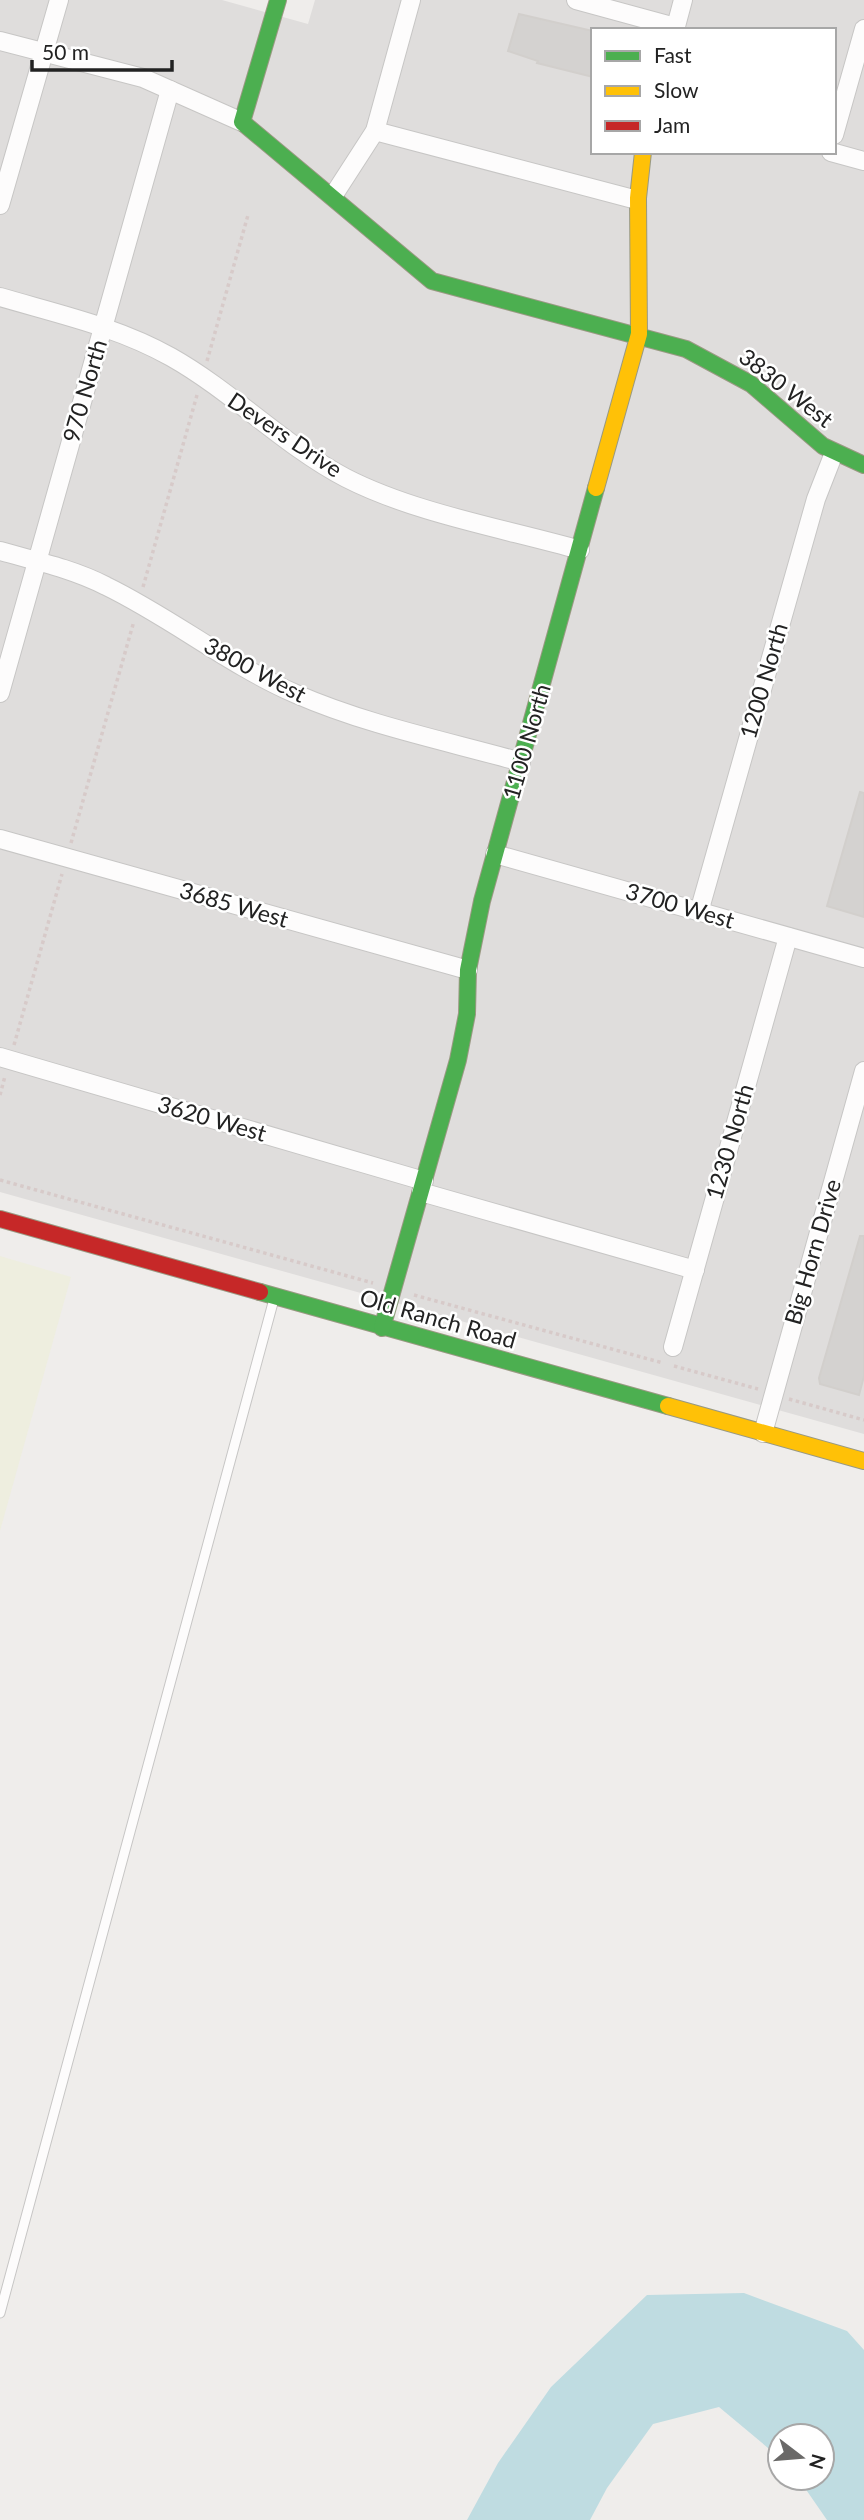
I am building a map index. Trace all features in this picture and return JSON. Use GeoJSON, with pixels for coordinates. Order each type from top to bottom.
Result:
{"type":"FeatureCollection","features":[{"type":"Feature","properties":{"kind":"street"},"geometry":{"type":"LineString","coordinates":[[0,205],[59,0]]}},
{"type":"Feature","properties":{"kind":"street"},"geometry":{"type":"LineString","coordinates":[[0,41],[143,78],[242,122],[278,0]]}},
{"type":"Feature","properties":{"kind":"street"},"geometry":{"type":"LineString","coordinates":[[333,196],[375,131],[411,0]]}},
{"type":"Feature","properties":{"kind":"street"},"geometry":{"type":"LineString","coordinates":[[576,0],[672,28]]}},
{"type":"Feature","properties":{"kind":"street"},"geometry":{"type":"LineString","coordinates":[[675,28],[683,0]]}},
{"type":"Feature","properties":{"kind":"street"},"geometry":{"type":"LineString","coordinates":[[836,128],[864,29]]}},
{"type":"Feature","properties":{"kind":"street","name":"970 North"},"geometry":{"type":"LineString","coordinates":[[0,693],[170,90]]}},
{"type":"Feature","properties":{"kind":"street","name":"3830 West"},"geometry":{"type":"LineString","coordinates":[[242,122],[432,281],[639,334],[686,349],[730,371],[834,453],[864,465]]}},
{"type":"Feature","properties":{"kind":"street"},"geometry":{"type":"LineString","coordinates":[[375,131],[637,200]]}},
{"type":"Feature","properties":{"kind":"street"},"geometry":{"type":"LineString","coordinates":[[836,153],[864,161]]}},
{"type":"Feature","properties":{"kind":"street","name":"1100 North"},"geometry":{"type":"LineString","coordinates":[[382,1328],[458,1060],[467,1014],[468,970],[495,855],[639,334],[642,293],[637,200],[643,154]]}},
{"type":"Feature","properties":{"kind":"street","name":"Devers Drive"},"geometry":{"type":"LineString","coordinates":[[0,297],[103,327],[172,358],[303,452],[348,479],[398,499],[580,550]]}},
{"type":"Feature","properties":{"kind":"street","name":"1200 North"},"geometry":{"type":"LineString","coordinates":[[699,912],[816,499],[834,453]]}},
{"type":"Feature","properties":{"kind":"street","name":"3800 West"},"geometry":{"type":"LineString","coordinates":[[0,551],[107,586],[240,665],[297,694],[367,718],[521,762]]}},
{"type":"Feature","properties":{"kind":"street","name":"3685 West"},"geometry":{"type":"LineString","coordinates":[[0,839],[468,970]]}},
{"type":"Feature","properties":{"kind":"street","name":"3700 West"},"geometry":{"type":"LineString","coordinates":[[495,855],[864,958]]}},
{"type":"Feature","properties":{"kind":"street","name":"1230 North"},"geometry":{"type":"LineString","coordinates":[[673,1347],[788,937]]}},
{"type":"Feature","properties":{"kind":"street","name":"3620 West"},"geometry":{"type":"LineString","coordinates":[[0,1057],[695,1270]]}},
{"type":"Feature","properties":{"kind":"street","name":"Big Horn Drive"},"geometry":{"type":"LineString","coordinates":[[763,1433],[864,1071]]}},
{"type":"Feature","properties":{"kind":"street","name":"Old Ranch Road"},"geometry":{"type":"LineString","coordinates":[[0,1219],[864,1461]]}},
{"type":"Feature","properties":{"kind":"lane"},"geometry":{"type":"LineString","coordinates":[[0,2313],[274,1297]]}},
{"type":"Feature","properties":{"kind":"path"},"geometry":{"type":"LineString","coordinates":[[210,350],[248,215]]}},
{"type":"Feature","properties":{"kind":"path"},"geometry":{"type":"LineString","coordinates":[[144,585],[194,405]]}},
{"type":"Feature","properties":{"kind":"path"},"geometry":{"type":"LineString","coordinates":[[72,838],[133,622]]}},
{"type":"Feature","properties":{"kind":"path"},"geometry":{"type":"LineString","coordinates":[[14,1044],[61,877]]}},
{"type":"Feature","properties":{"kind":"path"},"geometry":{"type":"LineString","coordinates":[[0,1095],[5,1077]]}},
{"type":"Feature","properties":{"kind":"path"},"geometry":{"type":"LineString","coordinates":[[799,1402],[864,1420]]}},
{"type":"Feature","properties":{"kind":"shaded area"},"geometry":{"type":"Polygon","coordinates":[[[0,0],[222,0],[308,24],[315,0],[864,0],[864,1434],[0,1192],[0,0]]]}},
{"type":"Feature","properties":{"kind":"shaded area"},"geometry":{"type":"Polygon","coordinates":[[[0,1256],[71,1277],[0,1531],[0,1256]]]}},
{"type":"Feature","properties":{"kind":"water"},"geometry":{"type":"Polygon","coordinates":[[[744,2293],[847,2331],[864,2350],[864,2520],[827,2520],[808,2492],[836,2492],[836,2422],[766,2422],[766,2446],[719,2407],[653,2424],[607,2488],[590,2520],[467,2520],[498,2463],[551,2387],[647,2295],[744,2293]]]}},
{"type":"Feature","properties":{"kind":"building"},"geometry":{"type":"Polygon","coordinates":[[[519,14],[591,31],[591,76],[537,63],[538,61],[508,51],[519,14]]]}},
{"type":"Feature","properties":{"kind":"building"},"geometry":{"type":"Polygon","coordinates":[[[860,792],[864,793],[864,917],[827,906],[860,792]]]}},
{"type":"Feature","properties":{"kind":"building"},"geometry":{"type":"Polygon","coordinates":[[[860,1236],[864,1236],[864,1376],[859,1395],[820,1384],[819,1378],[860,1236]]]}},
{"type":"Feature","properties":{"kind":"traffic: fast"},"geometry":{"type":"LineString","coordinates":[[278,0],[242,122],[432,281],[686,349],[751,384],[823,446],[864,465]]}},
{"type":"Feature","properties":{"kind":"traffic: fast"},"geometry":{"type":"LineString","coordinates":[[382,1328],[458,1060],[467,1014],[468,970],[482,901],[596,488]]}},
{"type":"Feature","properties":{"kind":"traffic: fast"},"geometry":{"type":"LineString","coordinates":[[260,1292],[668,1406]]}},
{"type":"Feature","properties":{"kind":"traffic: slow"},"geometry":{"type":"LineString","coordinates":[[596,488],[639,334],[638,198],[643,154]]}},
{"type":"Feature","properties":{"kind":"traffic: slow"},"geometry":{"type":"LineString","coordinates":[[668,1406],[864,1461]]}},
{"type":"Feature","properties":{"kind":"traffic: jam"},"geometry":{"type":"LineString","coordinates":[[0,1219],[260,1292]]}}]}
